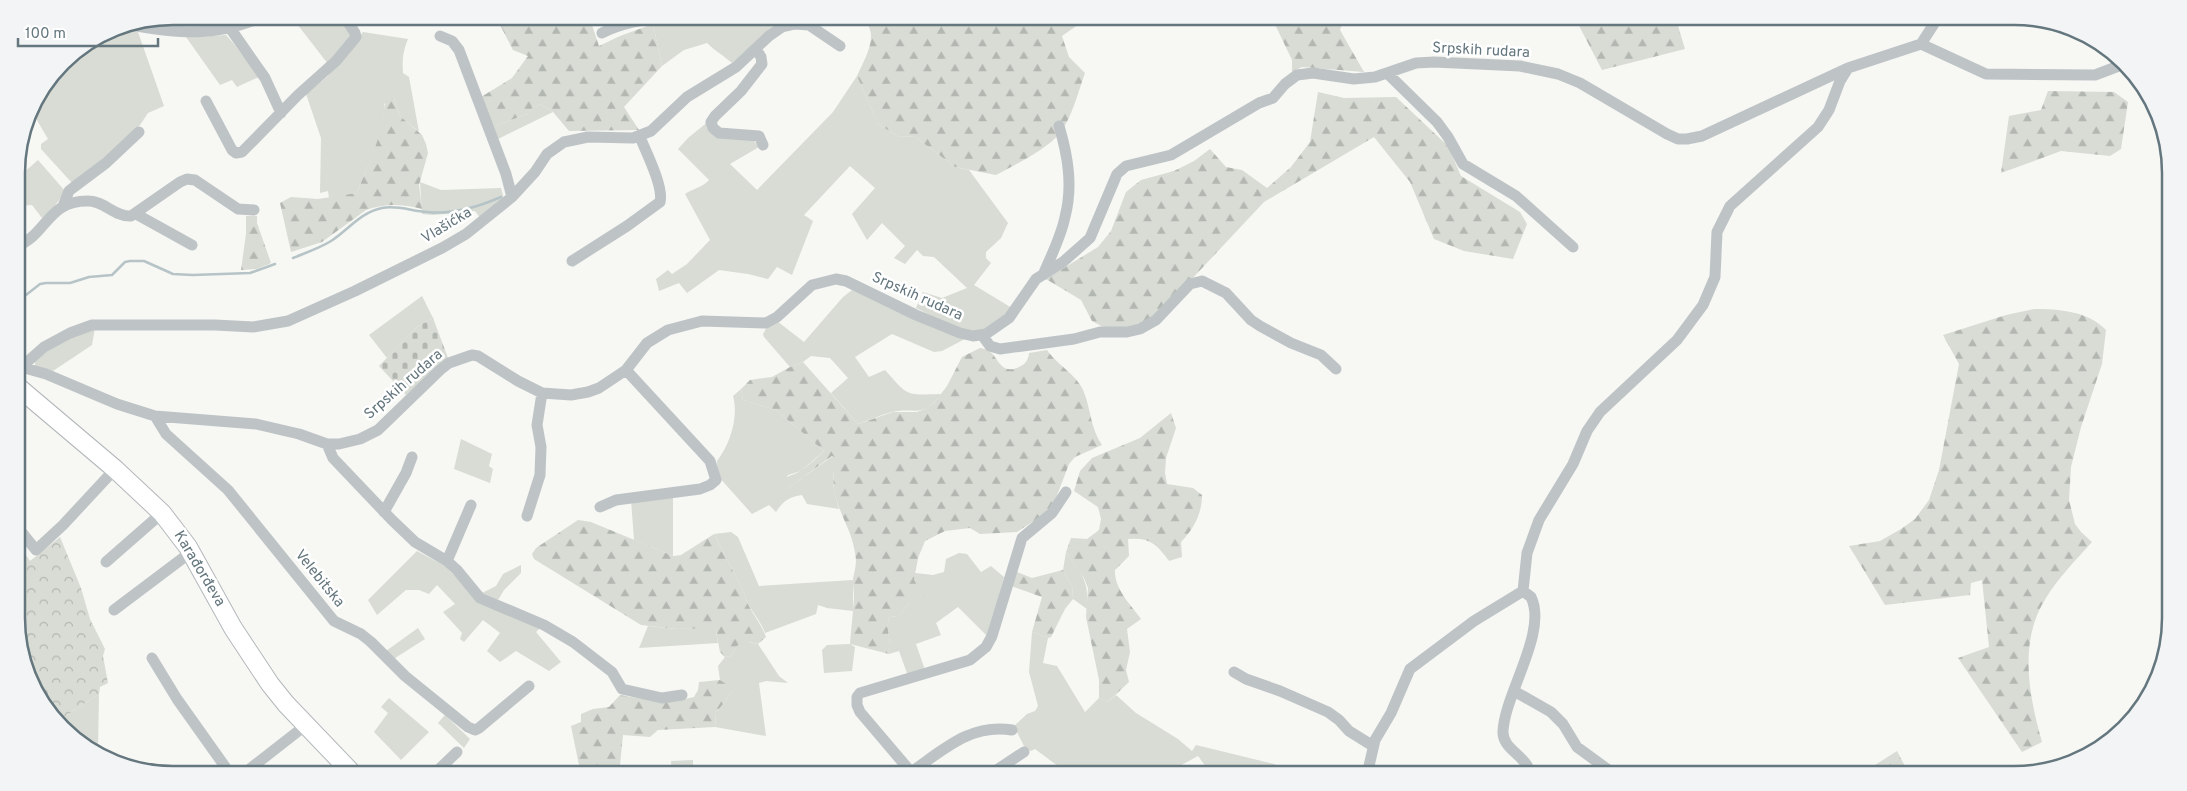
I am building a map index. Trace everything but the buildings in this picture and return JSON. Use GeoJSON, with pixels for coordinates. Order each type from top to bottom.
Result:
{"type":"FeatureCollection","features":[{"type":"Feature","properties":{"kind":"main road","name":"Karađorđeva"},"geometry":{"type":"LineString","coordinates":[[25,393],[115,469],[162,514],[191,552],[233,628],[255,662],[286,704],[345,766]]}},
{"type":"Feature","properties":{"kind":"street"},"geometry":{"type":"LineString","coordinates":[[147,28],[184,33],[210,32],[239,25]]}},
{"type":"Feature","properties":{"kind":"street"},"geometry":{"type":"LineString","coordinates":[[206,101],[229,146],[238,154],[336,61],[356,38],[350,25]]}},
{"type":"Feature","properties":{"kind":"street"},"geometry":{"type":"LineString","coordinates":[[602,32],[617,25]]}},
{"type":"Feature","properties":{"kind":"street"},"geometry":{"type":"LineString","coordinates":[[572,261],[627,226],[660,202],[657,182],[640,136],[656,128],[679,103],[693,92],[736,68],[776,31],[788,25],[809,25],[840,46]]}},
{"type":"Feature","properties":{"kind":"street"},"geometry":{"type":"LineString","coordinates":[[1933,25],[1921,44],[1986,74],[2095,75],[2117,67]]}},
{"type":"Feature","properties":{"kind":"street"},"geometry":{"type":"LineString","coordinates":[[230,28],[265,78],[280,113]]}},
{"type":"Feature","properties":{"kind":"street"},"geometry":{"type":"LineString","coordinates":[[440,36],[452,40],[459,50],[512,197]]}},
{"type":"Feature","properties":{"kind":"street","name":"Srpskih rudara"},"geometry":{"type":"LineString","coordinates":[[25,370],[46,374],[117,404],[155,416],[256,424],[299,434],[327,444],[348,442],[378,430],[440,370],[449,363],[466,355],[478,356],[542,394],[570,395],[588,392],[599,388],[626,370],[647,342],[668,330],[710,320],[766,323],[777,317],[812,285],[836,279],[846,281],[910,312],[960,333],[982,335],[1005,322],[1030,286],[1063,262],[1090,238],[1116,174],[1126,166],[1171,155],[1259,103],[1273,98],[1285,84],[1297,75],[1313,73],[1354,79],[1375,77],[1416,63],[1520,66],[1558,74],[1580,83],[1667,134],[1687,139],[1702,136],[1848,68],[1921,44]]}},
{"type":"Feature","properties":{"kind":"street"},"geometry":{"type":"LineString","coordinates":[[756,49],[761,57],[762,64],[741,91],[711,122],[713,128],[719,133],[759,136],[763,145]]}},
{"type":"Feature","properties":{"kind":"street"},"geometry":{"type":"LineString","coordinates":[[1523,591],[1527,553],[1538,520],[1574,464],[1587,432],[1600,412],[1677,340],[1703,305],[1715,277],[1717,232],[1730,206],[1818,127],[1829,110],[1840,81],[1848,68]]}},
{"type":"Feature","properties":{"kind":"street"},"geometry":{"type":"LineString","coordinates":[[1387,73],[1437,122],[1463,164],[1516,196],[1573,247]]}},
{"type":"Feature","properties":{"kind":"street"},"geometry":{"type":"LineString","coordinates":[[1043,275],[1066,217],[1069,189],[1068,154],[1059,126]]}},
{"type":"Feature","properties":{"kind":"street"},"geometry":{"type":"LineString","coordinates":[[63,206],[69,191],[106,163],[139,132]]}},
{"type":"Feature","properties":{"kind":"street","name":"Vlašićka"},"geometry":{"type":"LineString","coordinates":[[25,365],[52,343],[78,329],[92,325],[215,325],[253,328],[279,324],[355,291],[442,248],[480,225],[512,197],[535,172],[547,154],[564,142],[588,137],[640,136]]}},
{"type":"Feature","properties":{"kind":"street"},"geometry":{"type":"LineString","coordinates":[[25,242],[33,238],[51,214],[63,206],[92,201],[122,216],[131,216],[180,182],[191,179],[238,209],[254,210]]}},
{"type":"Feature","properties":{"kind":"street"},"geometry":{"type":"LineString","coordinates":[[136,214],[192,245]]}},
{"type":"Feature","properties":{"kind":"street"},"geometry":{"type":"LineString","coordinates":[[982,335],[990,346],[1000,348],[1074,339],[1100,332],[1133,331],[1156,320],[1190,284],[1202,281],[1226,292],[1251,320],[1260,326],[1291,343],[1321,354],[1336,369]]}},
{"type":"Feature","properties":{"kind":"street"},"geometry":{"type":"LineString","coordinates":[[600,507],[616,500],[700,489],[716,480],[710,461],[626,370]]}},
{"type":"Feature","properties":{"kind":"street"},"geometry":{"type":"LineString","coordinates":[[528,516],[540,475],[541,447],[537,425],[542,394]]}},
{"type":"Feature","properties":{"kind":"street","name":"Velebitska"},"geometry":{"type":"LineString","coordinates":[[155,416],[166,434],[228,490],[334,621],[361,634],[406,676],[468,727],[475,730],[479,728],[529,686]]}},
{"type":"Feature","properties":{"kind":"street"},"geometry":{"type":"LineString","coordinates":[[327,444],[333,458],[384,512],[415,542],[457,570],[480,598],[544,625],[573,642],[612,672],[622,689],[662,698],[682,695]]}},
{"type":"Feature","properties":{"kind":"street"},"geometry":{"type":"LineString","coordinates":[[384,512],[412,457]]}},
{"type":"Feature","properties":{"kind":"street"},"geometry":{"type":"LineString","coordinates":[[25,536],[36,550],[63,525],[115,469]]}},
{"type":"Feature","properties":{"kind":"street"},"geometry":{"type":"LineString","coordinates":[[903,766],[860,712],[857,705],[857,696],[860,693],[960,664],[978,655],[986,647],[992,636],[1022,538],[1052,513],[1066,492]]}},
{"type":"Feature","properties":{"kind":"street"},"geometry":{"type":"LineString","coordinates":[[447,562],[471,505]]}},
{"type":"Feature","properties":{"kind":"street"},"geometry":{"type":"LineString","coordinates":[[106,562],[162,514]]}},
{"type":"Feature","properties":{"kind":"street"},"geometry":{"type":"LineString","coordinates":[[114,610],[191,552]]}},
{"type":"Feature","properties":{"kind":"street"},"geometry":{"type":"LineString","coordinates":[[1523,591],[1531,597],[1536,616],[1527,652],[1503,728],[1503,738],[1510,748],[1525,760],[1528,766]]}},
{"type":"Feature","properties":{"kind":"street"},"geometry":{"type":"LineString","coordinates":[[1370,766],[1373,746],[1391,713],[1410,669],[1474,621],[1523,591]]}},
{"type":"Feature","properties":{"kind":"street"},"geometry":{"type":"LineString","coordinates":[[152,658],[177,699],[225,766]]}},
{"type":"Feature","properties":{"kind":"street"},"geometry":{"type":"LineString","coordinates":[[1234,672],[1246,679],[1280,691],[1328,712],[1339,720],[1348,731],[1373,746]]}},
{"type":"Feature","properties":{"kind":"street"},"geometry":{"type":"LineString","coordinates":[[1514,691],[1551,712],[1577,746],[1603,766]]}},
{"type":"Feature","properties":{"kind":"street"},"geometry":{"type":"LineString","coordinates":[[254,766],[306,725]]}},
{"type":"Feature","properties":{"kind":"street"},"geometry":{"type":"LineString","coordinates":[[920,766],[952,742],[966,735],[993,728],[1012,730]]}},
{"type":"Feature","properties":{"kind":"street"},"geometry":{"type":"LineString","coordinates":[[442,766],[457,752]]}},
{"type":"Feature","properties":{"kind":"street"},"geometry":{"type":"LineString","coordinates":[[1002,766],[1024,752]]}},
{"type":"Feature","properties":{"kind":"green space"},"geometry":{"type":"Polygon","coordinates":[[[166,25],[216,25],[206,28],[166,25]]]}},
{"type":"Feature","properties":{"kind":"green space"},"geometry":{"type":"Polygon","coordinates":[[[298,25],[346,25],[351,31],[351,36],[328,64],[298,25]]]}},
{"type":"Feature","properties":{"kind":"green space"},"geometry":{"type":"Polygon","coordinates":[[[500,25],[592,25],[599,46],[620,36],[653,25],[662,66],[624,107],[639,130],[569,131],[553,112],[540,104],[533,107],[527,114],[493,127],[481,97],[512,78],[528,56],[513,50],[500,25]]]}},
{"type":"Feature","properties":{"kind":"green space"},"geometry":{"type":"Polygon","coordinates":[[[653,25],[775,25],[732,63],[707,43],[684,50],[662,66],[653,25]]]}},
{"type":"Feature","properties":{"kind":"green space"},"geometry":{"type":"Polygon","coordinates":[[[867,25],[1078,25],[1062,36],[1069,57],[1085,73],[1064,128],[1046,146],[996,175],[955,167],[914,136],[899,137],[878,124],[857,76],[870,43],[871,35],[867,25]]]}},
{"type":"Feature","properties":{"kind":"green space"},"geometry":{"type":"Polygon","coordinates":[[[1275,25],[1342,25],[1340,30],[1364,72],[1302,67],[1292,72],[1292,60],[1275,25]]]}},
{"type":"Feature","properties":{"kind":"green space"},"geometry":{"type":"Polygon","coordinates":[[[1579,25],[1678,25],[1685,49],[1602,70],[1579,25]]]}},
{"type":"Feature","properties":{"kind":"green space"},"geometry":{"type":"Polygon","coordinates":[[[132,31],[138,32],[164,106],[148,113],[140,125],[108,155],[72,183],[41,149],[41,144],[48,139],[35,118],[50,91],[62,75],[75,62],[99,45],[116,36],[132,31]]]}},
{"type":"Feature","properties":{"kind":"green space"},"geometry":{"type":"Polygon","coordinates":[[[363,32],[408,39],[403,56],[403,73],[409,77],[419,132],[400,116],[394,98],[384,104],[379,137],[357,193],[329,198],[328,191],[320,193],[321,138],[306,94],[327,77],[363,32]]]}},
{"type":"Feature","properties":{"kind":"green space"},"geometry":{"type":"Polygon","coordinates":[[[226,35],[259,77],[237,87],[232,80],[220,85],[186,37],[226,35]]]}},
{"type":"Feature","properties":{"kind":"green space"},"geometry":{"type":"Polygon","coordinates":[[[857,76],[878,124],[899,137],[914,136],[955,167],[969,170],[1008,223],[1001,238],[986,252],[986,258],[991,263],[974,285],[1012,308],[995,325],[985,330],[975,331],[955,327],[916,308],[923,292],[942,298],[967,288],[934,257],[923,256],[917,250],[905,264],[894,258],[905,246],[882,223],[867,240],[852,214],[875,188],[850,166],[804,215],[813,221],[792,275],[777,267],[768,279],[719,270],[687,293],[679,283],[659,291],[656,279],[668,270],[672,274],[687,264],[710,240],[685,194],[709,180],[678,149],[688,138],[710,120],[709,127],[753,140],[759,147],[730,164],[757,190],[833,112],[857,76]]]}},
{"type":"Feature","properties":{"kind":"green space"},"geometry":{"type":"Polygon","coordinates":[[[2048,91],[2114,92],[2128,102],[2121,149],[2110,156],[2061,151],[2001,173],[2009,116],[2041,110],[2048,91]]]}},
{"type":"Feature","properties":{"kind":"green space"},"geometry":{"type":"Polygon","coordinates":[[[1318,92],[1344,98],[1396,97],[1448,146],[1461,176],[1520,212],[1527,224],[1513,259],[1464,251],[1434,239],[1410,182],[1374,137],[1264,202],[1159,314],[1133,327],[1105,328],[1092,321],[1081,300],[1046,279],[1098,247],[1111,231],[1126,192],[1141,180],[1174,171],[1194,161],[1210,149],[1226,167],[1242,170],[1267,188],[1291,167],[1310,142],[1318,92]]]}},
{"type":"Feature","properties":{"kind":"green space"},"geometry":{"type":"Polygon","coordinates":[[[391,96],[394,98],[400,116],[422,135],[426,144],[428,153],[419,185],[422,209],[394,205],[366,210],[322,242],[291,252],[280,203],[291,197],[318,199],[357,193],[378,139],[385,104],[391,96]]]}},
{"type":"Feature","properties":{"kind":"green space"},"geometry":{"type":"Polygon","coordinates":[[[540,104],[553,112],[498,139],[493,127],[527,114],[533,107],[540,104]]]}},
{"type":"Feature","properties":{"kind":"green space"},"geometry":{"type":"Polygon","coordinates":[[[38,160],[65,191],[53,209],[42,218],[32,205],[25,205],[25,171],[38,160]]]}},
{"type":"Feature","properties":{"kind":"green space"},"geometry":{"type":"Polygon","coordinates":[[[420,182],[441,190],[501,188],[504,199],[481,219],[475,211],[433,215],[422,214],[420,182]]]}},
{"type":"Feature","properties":{"kind":"green space"},"geometry":{"type":"Polygon","coordinates":[[[246,216],[257,216],[257,223],[271,263],[257,269],[241,270],[246,234],[246,216]]]}},
{"type":"Feature","properties":{"kind":"green space"},"geometry":{"type":"Polygon","coordinates":[[[852,290],[965,339],[942,351],[934,352],[892,334],[855,357],[869,377],[885,370],[904,390],[914,394],[941,394],[929,407],[919,410],[892,412],[858,424],[831,393],[848,378],[830,358],[811,356],[803,362],[790,367],[764,337],[763,334],[768,325],[777,321],[804,342],[843,297],[852,290]]]}},
{"type":"Feature","properties":{"kind":"green space"},"geometry":{"type":"Polygon","coordinates":[[[422,296],[433,318],[418,326],[387,358],[369,335],[422,296]]]}},
{"type":"Feature","properties":{"kind":"green space"},"geometry":{"type":"Polygon","coordinates":[[[2034,309],[2073,312],[2091,319],[2106,330],[2102,364],[2081,427],[2071,467],[2069,500],[2075,524],[2092,542],[2056,583],[2037,615],[2029,650],[2029,669],[2033,706],[2042,742],[2022,752],[1958,658],[1989,647],[1982,580],[1971,583],[1970,595],[1885,605],[1849,546],[1880,541],[1901,529],[1915,519],[1929,500],[1939,470],[1959,364],[1943,335],[2006,315],[2034,309]]]}},
{"type":"Feature","properties":{"kind":"green space"},"geometry":{"type":"Polygon","coordinates":[[[433,318],[448,358],[406,395],[379,366],[418,326],[433,318]]]}},
{"type":"Feature","properties":{"kind":"green space"},"geometry":{"type":"Polygon","coordinates":[[[95,328],[92,345],[53,371],[35,366],[35,361],[56,344],[95,328]]]}},
{"type":"Feature","properties":{"kind":"green space"},"geometry":{"type":"Polygon","coordinates":[[[980,348],[988,350],[1004,368],[1009,369],[1014,369],[1024,364],[1028,359],[1029,353],[1047,350],[1080,384],[1086,397],[1095,432],[1102,445],[1075,457],[1069,464],[1056,498],[1046,513],[1017,532],[980,534],[970,528],[945,531],[925,541],[918,558],[914,580],[924,597],[910,603],[898,616],[890,617],[888,621],[889,654],[850,644],[854,598],[853,579],[856,560],[850,533],[836,499],[834,473],[837,458],[832,456],[780,494],[783,482],[787,477],[802,470],[824,451],[776,410],[743,400],[741,389],[750,380],[772,377],[803,362],[858,424],[893,412],[917,412],[925,409],[934,403],[947,386],[962,357],[980,348]]]}},
{"type":"Feature","properties":{"kind":"green space"},"geometry":{"type":"Polygon","coordinates":[[[741,389],[743,400],[776,410],[824,451],[801,471],[788,475],[781,493],[833,456],[838,458],[833,483],[839,509],[807,504],[802,495],[787,500],[776,512],[769,505],[752,514],[718,476],[717,461],[726,447],[734,421],[735,404],[733,396],[741,389]]]}},
{"type":"Feature","properties":{"kind":"green space"},"geometry":{"type":"Polygon","coordinates":[[[1171,413],[1176,428],[1166,458],[1165,473],[1167,484],[1193,488],[1202,495],[1201,508],[1190,532],[1181,542],[1182,557],[1169,561],[1152,543],[1142,539],[1128,539],[1129,556],[1115,570],[1115,577],[1120,590],[1141,619],[1127,629],[1130,652],[1126,670],[1129,682],[1108,702],[1099,698],[1099,680],[1086,617],[1088,588],[1084,578],[1066,552],[1071,538],[1087,539],[1099,530],[1101,519],[1098,507],[1074,491],[1080,471],[1092,458],[1140,438],[1171,413]]]}},
{"type":"Feature","properties":{"kind":"green space"},"geometry":{"type":"Polygon","coordinates":[[[461,439],[492,454],[489,466],[493,469],[490,483],[454,469],[461,439]]]}},
{"type":"Feature","properties":{"kind":"green space"},"geometry":{"type":"Polygon","coordinates":[[[673,495],[673,556],[634,540],[631,500],[673,495]]]}},
{"type":"Feature","properties":{"kind":"green space"},"geometry":{"type":"Polygon","coordinates":[[[578,520],[591,522],[673,556],[681,555],[714,534],[766,637],[758,644],[741,642],[731,656],[725,657],[720,652],[716,631],[712,628],[677,629],[641,625],[534,559],[532,554],[536,548],[578,520]]]}},
{"type":"Feature","properties":{"kind":"green space"},"geometry":{"type":"Polygon","coordinates":[[[731,532],[738,537],[759,586],[853,580],[853,611],[818,605],[816,614],[765,633],[714,534],[731,532]]]}},
{"type":"Feature","properties":{"kind":"green space"},"geometry":{"type":"Polygon","coordinates":[[[60,537],[81,588],[90,619],[105,649],[103,656],[108,683],[100,687],[99,694],[63,717],[40,683],[28,647],[25,627],[25,554],[30,561],[60,537]]]}},
{"type":"Feature","properties":{"kind":"green space"},"geometry":{"type":"Polygon","coordinates":[[[417,551],[445,566],[466,587],[541,627],[536,632],[561,662],[549,671],[516,651],[500,662],[487,651],[500,633],[483,620],[464,642],[460,639],[462,633],[443,612],[455,604],[437,585],[429,594],[419,590],[406,590],[377,615],[368,600],[417,551]]]}},
{"type":"Feature","properties":{"kind":"green space"},"geometry":{"type":"Polygon","coordinates":[[[1066,552],[1083,578],[1087,591],[1087,609],[1073,599],[1072,586],[1063,570],[1066,552]]]}},
{"type":"Feature","properties":{"kind":"green space"},"geometry":{"type":"Polygon","coordinates":[[[959,553],[967,554],[981,572],[991,566],[1004,577],[988,637],[958,607],[936,623],[941,635],[916,644],[925,670],[908,676],[899,651],[889,654],[888,621],[890,617],[898,616],[910,603],[915,573],[933,575],[944,572],[946,559],[959,553]]]}},
{"type":"Feature","properties":{"kind":"green space"},"geometry":{"type":"Polygon","coordinates":[[[521,565],[521,573],[504,590],[498,600],[482,593],[496,586],[503,574],[521,565]]]}},
{"type":"Feature","properties":{"kind":"green space"},"geometry":{"type":"Polygon","coordinates":[[[1063,570],[1072,586],[1073,599],[1065,609],[1051,637],[1048,638],[1032,632],[1042,597],[1011,586],[1017,572],[1032,578],[1063,570]]]}},
{"type":"Feature","properties":{"kind":"green space"},"geometry":{"type":"Polygon","coordinates":[[[648,626],[677,629],[712,627],[716,631],[718,643],[639,648],[648,626]]]}},
{"type":"Feature","properties":{"kind":"green space"},"geometry":{"type":"Polygon","coordinates":[[[418,628],[425,639],[392,660],[386,651],[418,628]]]}},
{"type":"Feature","properties":{"kind":"green space"},"geometry":{"type":"Polygon","coordinates":[[[1032,632],[1048,638],[1043,663],[1057,666],[1085,712],[1099,698],[1108,702],[1116,695],[1136,713],[1178,739],[1192,751],[1196,745],[1279,766],[1205,766],[1198,756],[1180,766],[1058,766],[1035,749],[1031,751],[1025,748],[1014,726],[1027,714],[1035,711],[1038,706],[1029,672],[1032,632]]]}},
{"type":"Feature","properties":{"kind":"green space"},"geometry":{"type":"Polygon","coordinates":[[[743,641],[758,644],[779,676],[788,683],[766,681],[759,683],[766,736],[715,727],[716,712],[733,690],[720,680],[718,666],[725,657],[731,656],[738,644],[743,641]]]}},
{"type":"Feature","properties":{"kind":"green space"},"geometry":{"type":"Polygon","coordinates":[[[850,644],[855,647],[852,671],[824,673],[822,650],[827,645],[850,644]]]}},
{"type":"Feature","properties":{"kind":"green space"},"geometry":{"type":"Polygon","coordinates":[[[720,680],[734,689],[716,712],[715,727],[658,730],[650,737],[623,735],[620,766],[579,766],[571,726],[581,722],[581,714],[593,709],[609,707],[620,695],[666,700],[694,697],[698,690],[699,682],[720,680]]]}},
{"type":"Feature","properties":{"kind":"green space"},"geometry":{"type":"Polygon","coordinates":[[[99,694],[98,745],[75,729],[63,717],[99,694]]]}},
{"type":"Feature","properties":{"kind":"green space"},"geometry":{"type":"Polygon","coordinates":[[[389,698],[429,732],[401,760],[374,732],[388,713],[381,707],[389,698]]]}},
{"type":"Feature","properties":{"kind":"green space"},"geometry":{"type":"Polygon","coordinates":[[[445,715],[470,739],[464,748],[438,723],[445,715]]]}},
{"type":"Feature","properties":{"kind":"green space"},"geometry":{"type":"Polygon","coordinates":[[[1897,751],[1905,766],[1874,766],[1897,751]]]}},
{"type":"Feature","properties":{"kind":"green space"},"geometry":{"type":"Polygon","coordinates":[[[693,760],[693,766],[671,766],[671,761],[693,760]]]}},
{"type":"Feature","properties":{"kind":"waterway"},"geometry":{"type":"LineString","coordinates":[[293,258],[327,244],[361,217],[374,210],[393,207],[437,213],[474,207],[501,197]]}},
{"type":"Feature","properties":{"kind":"waterway"},"geometry":{"type":"LineString","coordinates":[[25,295],[40,284],[70,283],[89,277],[112,275],[125,262],[130,261],[144,261],[173,274],[193,275],[250,273],[275,264]]}}]}
